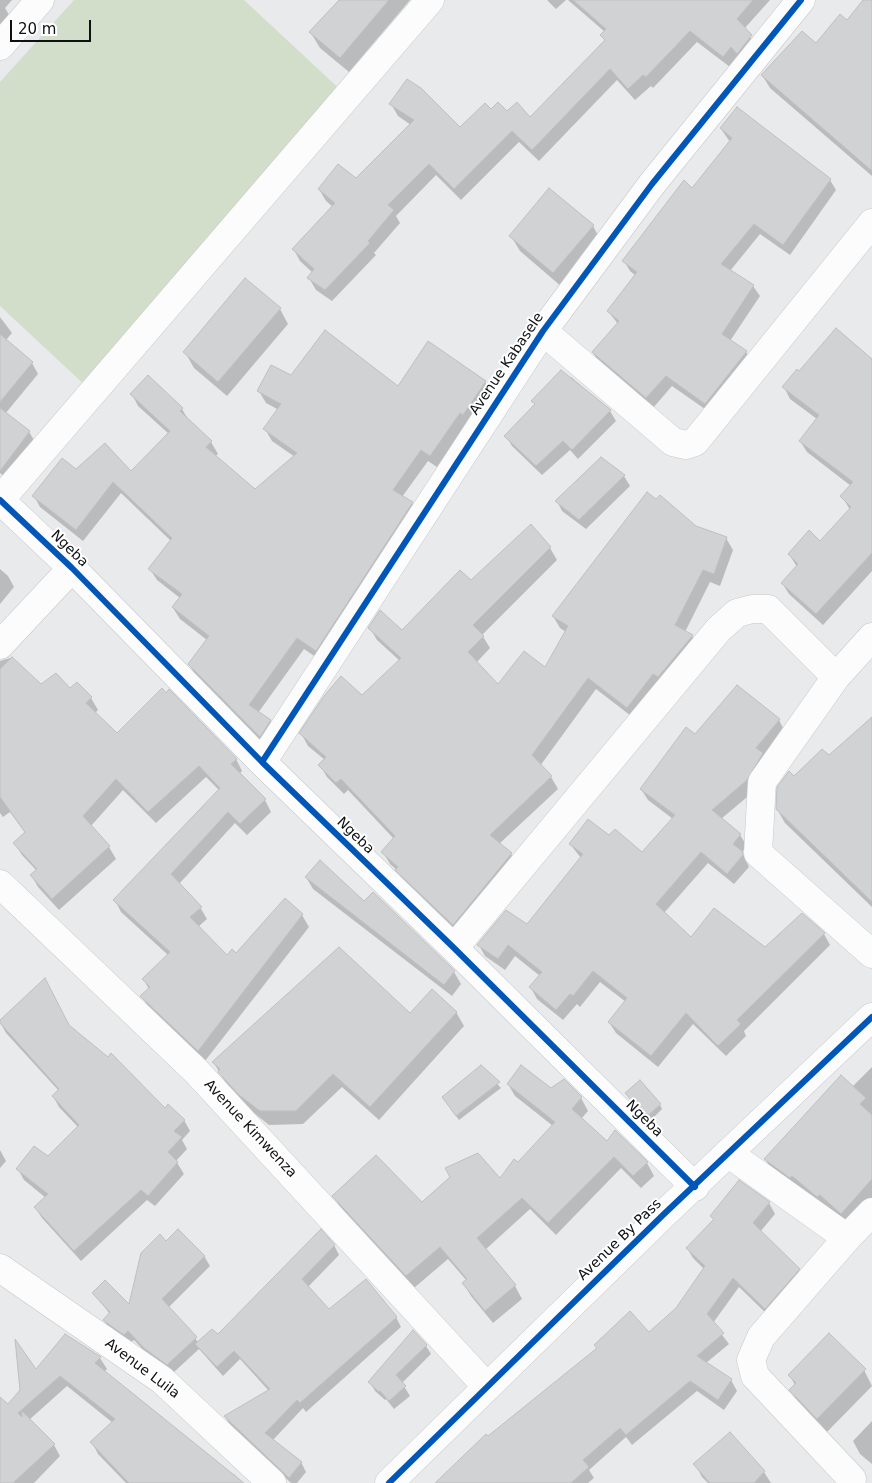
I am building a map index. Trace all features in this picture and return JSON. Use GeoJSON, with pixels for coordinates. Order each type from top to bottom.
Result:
{"type":"FeatureCollection","features":[{"type":"Feature","properties":{"kind":"main road"},"geometry":{"type":"LineString","coordinates":[[0,46],[40,0]]}},
{"type":"Feature","properties":{"kind":"main road"},"geometry":{"type":"LineString","coordinates":[[0,500],[430,0]]}},
{"type":"Feature","properties":{"kind":"main road","name":"Avenue Kabasele"},"geometry":{"type":"LineString","coordinates":[[262,762],[543,331],[652,184],[801,0]]}},
{"type":"Feature","properties":{"kind":"main road"},"geometry":{"type":"LineString","coordinates":[[543,331],[673,442],[686,446],[695,442],[872,223]]}},
{"type":"Feature","properties":{"kind":"main road","name":"Ngeba"},"geometry":{"type":"LineString","coordinates":[[0,500],[72,568],[262,762],[454,948],[695,1187]]}},
{"type":"Feature","properties":{"kind":"main road"},"geometry":{"type":"LineString","coordinates":[[0,645],[72,568]]}},
{"type":"Feature","properties":{"kind":"main road"},"geometry":{"type":"LineString","coordinates":[[454,948],[719,629],[737,613],[752,609],[768,609],[836,677]]}},
{"type":"Feature","properties":{"kind":"main road"},"geometry":{"type":"LineString","coordinates":[[872,637],[836,677],[762,782],[758,853],[872,954]]}},
{"type":"Feature","properties":{"kind":"main road","name":"Avenue Kimwenza"},"geometry":{"type":"LineString","coordinates":[[0,884],[196,1071],[487,1387]]}},
{"type":"Feature","properties":{"kind":"main road","name":"Avenue By Pass"},"geometry":{"type":"LineString","coordinates":[[389,1483],[664,1214],[695,1187],[728,1153],[872,1017]]}},
{"type":"Feature","properties":{"kind":"main road"},"geometry":{"type":"LineString","coordinates":[[728,1153],[847,1238]]}},
{"type":"Feature","properties":{"kind":"main road"},"geometry":{"type":"LineString","coordinates":[[852,1479],[755,1376],[751,1360],[761,1337],[872,1212]]}},
{"type":"Feature","properties":{"kind":"main road","name":"Avenue Luila"},"geometry":{"type":"LineString","coordinates":[[0,1268],[162,1380],[272,1483]]}},
{"type":"Feature","properties":{"kind":"green space"},"geometry":{"type":"Polygon","coordinates":[[[74,0],[244,0],[345,94],[88,388],[0,306],[0,82],[74,0]]]}},
{"type":"Feature","properties":{"kind":"building"},"geometry":{"type":"Polygon","coordinates":[[[339,0],[389,0],[340,58],[309,32],[339,0]]]}},
{"type":"Feature","properties":{"kind":"building"},"geometry":{"type":"Polygon","coordinates":[[[573,0],[753,0],[737,19],[752,35],[737,54],[731,47],[723,57],[690,31],[646,77],[643,75],[628,89],[610,69],[532,150],[512,131],[454,189],[429,164],[388,205],[394,210],[368,241],[370,243],[325,290],[307,278],[314,269],[292,249],[335,203],[318,189],[338,164],[356,178],[414,120],[389,104],[407,79],[421,88],[460,127],[485,103],[491,109],[498,102],[507,111],[517,102],[530,117],[605,40],[600,35],[606,29],[573,0]]]}},
{"type":"Feature","properties":{"kind":"building"},"geometry":{"type":"Polygon","coordinates":[[[863,0],[872,0],[872,171],[761,75],[802,31],[816,43],[840,14],[847,20],[863,0]]]}},
{"type":"Feature","properties":{"kind":"building"},"geometry":{"type":"Polygon","coordinates":[[[737,107],[831,179],[783,245],[754,224],[721,264],[754,285],[722,334],[747,351],[705,404],[666,376],[646,398],[592,352],[619,321],[607,311],[637,272],[622,261],[684,180],[692,188],[732,138],[720,128],[737,107]]]}},
{"type":"Feature","properties":{"kind":"building"},"geometry":{"type":"Polygon","coordinates":[[[549,188],[594,225],[553,273],[509,236],[549,188]]]}},
{"type":"Feature","properties":{"kind":"building"},"geometry":{"type":"Polygon","coordinates":[[[245,278],[281,308],[218,382],[183,352],[245,278]]]}},
{"type":"Feature","properties":{"kind":"building"},"geometry":{"type":"Polygon","coordinates":[[[836,328],[872,359],[872,553],[816,614],[781,583],[798,564],[788,554],[809,530],[820,541],[851,507],[840,496],[853,482],[799,441],[819,415],[782,387],[797,369],[799,371],[836,328]]]}},
{"type":"Feature","properties":{"kind":"building"},"geometry":{"type":"Polygon","coordinates":[[[325,330],[398,386],[428,341],[486,381],[463,415],[460,413],[430,456],[421,450],[393,490],[413,502],[316,651],[297,638],[249,705],[271,720],[260,737],[188,664],[209,636],[172,607],[182,594],[148,569],[172,538],[113,482],[76,530],[32,496],[62,458],[76,469],[105,443],[131,471],[170,431],[130,394],[148,375],[183,408],[180,411],[212,441],[206,447],[255,489],[297,453],[263,429],[281,404],[257,391],[271,365],[291,375],[325,330]]]}},
{"type":"Feature","properties":{"kind":"building"},"geometry":{"type":"Polygon","coordinates":[[[0,334],[33,362],[0,402],[0,334]]]}},
{"type":"Feature","properties":{"kind":"building"},"geometry":{"type":"Polygon","coordinates":[[[561,370],[611,410],[572,450],[563,441],[536,466],[504,436],[535,404],[531,401],[561,370]]]}},
{"type":"Feature","properties":{"kind":"building"},"geometry":{"type":"Polygon","coordinates":[[[0,408],[30,431],[0,471],[0,408]]]}},
{"type":"Feature","properties":{"kind":"building"},"geometry":{"type":"Polygon","coordinates":[[[601,457],[625,475],[579,520],[555,501],[601,457]]]}},
{"type":"Feature","properties":{"kind":"building"},"geometry":{"type":"Polygon","coordinates":[[[647,492],[656,499],[660,495],[696,526],[727,537],[714,574],[703,570],[675,625],[693,635],[658,677],[653,674],[627,708],[588,678],[532,755],[552,776],[490,835],[512,853],[453,925],[395,870],[398,867],[381,852],[395,836],[341,779],[336,783],[318,765],[326,757],[299,733],[324,696],[341,676],[362,695],[401,658],[368,628],[380,610],[402,630],[460,570],[471,580],[531,524],[551,547],[473,625],[484,636],[468,652],[498,684],[524,651],[545,667],[568,626],[552,616],[647,492]]]}},
{"type":"Feature","properties":{"kind":"building"},"geometry":{"type":"Polygon","coordinates":[[[12,657],[41,684],[56,673],[70,688],[77,682],[92,697],[86,703],[117,733],[162,688],[166,693],[169,689],[237,759],[231,764],[266,799],[240,824],[228,812],[171,874],[202,907],[190,917],[227,955],[232,949],[236,953],[285,898],[303,914],[198,1051],[140,996],[150,987],[142,979],[170,952],[113,900],[220,788],[199,766],[148,812],[116,779],[83,816],[110,846],[52,899],[30,875],[37,869],[13,843],[25,832],[0,797],[0,669],[12,657]]]}},
{"type":"Feature","properties":{"kind":"building"},"geometry":{"type":"Polygon","coordinates":[[[737,685],[780,719],[756,748],[763,753],[747,780],[712,810],[741,834],[733,844],[742,851],[743,855],[727,874],[701,852],[656,904],[691,937],[714,908],[765,947],[802,913],[825,933],[737,1020],[741,1024],[718,1046],[686,1013],[651,1056],[608,1022],[627,998],[593,971],[573,996],[570,994],[556,1010],[529,987],[542,972],[508,945],[498,959],[477,945],[506,910],[527,924],[583,854],[569,844],[588,819],[609,835],[615,829],[642,852],[675,815],[640,789],[686,727],[695,734],[737,685]]]}},
{"type":"Feature","properties":{"kind":"building"},"geometry":{"type":"Polygon","coordinates":[[[872,717],[872,902],[776,809],[777,787],[789,771],[794,776],[822,749],[829,755],[872,717]]]}},
{"type":"Feature","properties":{"kind":"building"},"geometry":{"type":"Polygon","coordinates":[[[320,860],[364,901],[373,892],[455,971],[444,985],[305,877],[320,860]]]}},
{"type":"Feature","properties":{"kind":"building"},"geometry":{"type":"Polygon","coordinates":[[[339,947],[410,1013],[432,989],[457,1012],[370,1107],[333,1074],[296,1111],[260,1111],[239,1095],[218,1072],[220,1069],[212,1062],[339,947]]]}},
{"type":"Feature","properties":{"kind":"building"},"geometry":{"type":"Polygon","coordinates":[[[45,978],[69,1025],[108,1057],[111,1053],[165,1108],[168,1104],[185,1120],[174,1131],[182,1137],[168,1152],[178,1162],[148,1196],[141,1190],[74,1251],[34,1207],[48,1194],[16,1169],[34,1146],[48,1156],[79,1125],[52,1096],[59,1089],[0,1023],[0,1020],[45,978]]]}},
{"type":"Feature","properties":{"kind":"building"},"geometry":{"type":"Polygon","coordinates":[[[481,1065],[500,1082],[456,1116],[442,1097],[481,1065]]]}},
{"type":"Feature","properties":{"kind":"building"},"geometry":{"type":"Polygon","coordinates":[[[521,1065],[551,1088],[564,1079],[582,1097],[572,1109],[607,1141],[615,1130],[648,1162],[633,1176],[614,1157],[548,1223],[522,1198],[477,1238],[516,1285],[485,1311],[462,1283],[467,1279],[440,1247],[406,1276],[332,1196],[376,1155],[422,1202],[450,1177],[445,1168],[478,1153],[500,1178],[514,1159],[518,1162],[555,1122],[507,1084],[521,1065]]]}},
{"type":"Feature","properties":{"kind":"building"},"geometry":{"type":"Polygon","coordinates":[[[841,1075],[866,1098],[860,1104],[872,1115],[872,1179],[841,1214],[820,1195],[817,1197],[792,1176],[790,1178],[764,1159],[841,1075]]]}},
{"type":"Feature","properties":{"kind":"building"},"geometry":{"type":"Polygon","coordinates":[[[640,1080],[661,1104],[646,1117],[625,1093],[640,1080]]]}},
{"type":"Feature","properties":{"kind":"building"},"geometry":{"type":"Polygon","coordinates":[[[739,1180],[770,1202],[753,1223],[800,1269],[765,1309],[733,1278],[707,1314],[724,1333],[697,1356],[732,1379],[718,1400],[690,1381],[626,1435],[620,1428],[583,1460],[589,1467],[571,1483],[435,1483],[486,1434],[488,1436],[597,1348],[594,1345],[630,1311],[649,1332],[676,1308],[705,1266],[686,1248],[714,1219],[710,1216],[739,1180]]]}},
{"type":"Feature","properties":{"kind":"building"},"geometry":{"type":"Polygon","coordinates":[[[178,1229],[205,1256],[162,1299],[197,1337],[167,1365],[144,1348],[128,1331],[124,1335],[103,1320],[110,1312],[92,1293],[105,1280],[129,1304],[141,1253],[160,1234],[166,1241],[178,1229]]]}},
{"type":"Feature","properties":{"kind":"building"},"geometry":{"type":"Polygon","coordinates":[[[321,1229],[335,1245],[302,1279],[329,1309],[366,1279],[397,1317],[300,1403],[297,1400],[265,1433],[302,1462],[289,1478],[224,1416],[270,1389],[234,1351],[217,1367],[195,1344],[212,1329],[218,1334],[321,1229]]]}},
{"type":"Feature","properties":{"kind":"building"},"geometry":{"type":"Polygon","coordinates":[[[413,1330],[427,1345],[396,1375],[406,1386],[389,1401],[368,1382],[413,1330]]]}},
{"type":"Feature","properties":{"kind":"building"},"geometry":{"type":"Polygon","coordinates":[[[829,1333],[866,1369],[817,1419],[789,1390],[796,1383],[788,1375],[829,1333]]]}},
{"type":"Feature","properties":{"kind":"building"},"geometry":{"type":"Polygon","coordinates":[[[65,1334],[101,1357],[95,1363],[244,1483],[129,1483],[90,1442],[115,1419],[60,1376],[18,1413],[22,1417],[22,1411],[55,1444],[13,1483],[0,1483],[0,1397],[8,1404],[20,1390],[15,1339],[36,1369],[65,1334]]]}},
{"type":"Feature","properties":{"kind":"building"},"geometry":{"type":"Polygon","coordinates":[[[730,1432],[765,1471],[754,1483],[710,1483],[693,1464],[730,1432]]]}},
{"type":"Feature","properties":{"kind":"cycle path"},"geometry":{"type":"LineString","coordinates":[[262,762],[543,331],[652,184],[801,0]]}},
{"type":"Feature","properties":{"kind":"cycle path"},"geometry":{"type":"LineString","coordinates":[[0,500],[72,568],[262,762],[454,948],[695,1187]]}},
{"type":"Feature","properties":{"kind":"cycle path"},"geometry":{"type":"LineString","coordinates":[[389,1483],[664,1214],[872,1017]]}}]}
